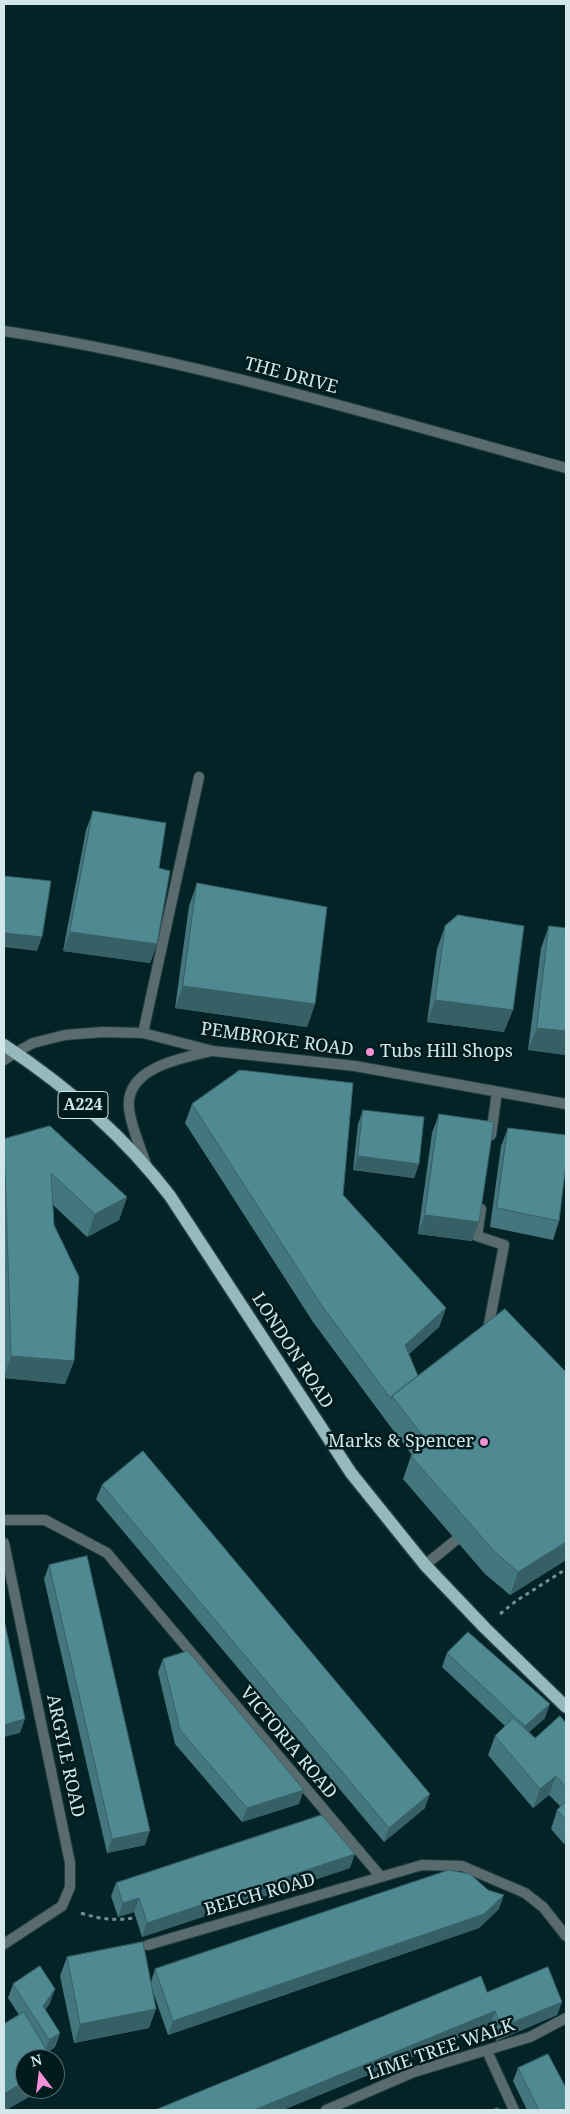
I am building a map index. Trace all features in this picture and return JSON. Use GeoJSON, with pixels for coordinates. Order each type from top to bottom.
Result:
{"type":"FeatureCollection","features":[{"type":"Feature","properties":{"kind":"main road","name":"LONDON ROAD"},"geometry":{"type":"LineString","coordinates":[[4,1045],[90,1110],[146,1164],[170,1196],[351,1473],[425,1565],[484,1628],[566,1707]]}},
{"type":"Feature","properties":{"kind":"street","name":"THE DRIVE"},"geometry":{"type":"LineString","coordinates":[[4,331],[63,340],[249,380],[566,468]]}},
{"type":"Feature","properties":{"kind":"street"},"geometry":{"type":"LineString","coordinates":[[143,1033],[199,777]]}},
{"type":"Feature","properties":{"kind":"street","name":"PEMBROKE ROAD"},"geometry":{"type":"LineString","coordinates":[[15,1052],[32,1043],[65,1034],[103,1032],[143,1033],[213,1051],[355,1066],[566,1104]]}},
{"type":"Feature","properties":{"kind":"street"},"geometry":{"type":"LineString","coordinates":[[146,1164],[130,1110],[129,1096],[137,1081],[152,1070],[169,1062],[213,1051]]}},
{"type":"Feature","properties":{"kind":"street"},"geometry":{"type":"LineString","coordinates":[[4,1060],[15,1052]]}},
{"type":"Feature","properties":{"kind":"street"},"geometry":{"type":"LineString","coordinates":[[489,1149],[497,1092]]}},
{"type":"Feature","properties":{"kind":"street"},"geometry":{"type":"LineString","coordinates":[[482,1198],[477,1236],[504,1245],[489,1324]]}},
{"type":"Feature","properties":{"kind":"street","name":"VICTORIA ROAD"},"geometry":{"type":"LineString","coordinates":[[4,1520],[45,1520],[107,1553],[381,1877]]}},
{"type":"Feature","properties":{"kind":"street"},"geometry":{"type":"LineString","coordinates":[[425,1565],[456,1540]]}},
{"type":"Feature","properties":{"kind":"street","name":"ARGYLE ROAD"},"geometry":{"type":"LineString","coordinates":[[4,1543],[70,1863],[70,1887],[62,1906],[4,1944]]}},
{"type":"Feature","properties":{"kind":"street"},"geometry":{"type":"LineString","coordinates":[[381,1877],[422,1865],[462,1866],[525,1892],[543,1907],[566,1936]]}},
{"type":"Feature","properties":{"kind":"street","name":"BEECH ROAD"},"geometry":{"type":"LineString","coordinates":[[148,1945],[381,1877]]}},
{"type":"Feature","properties":{"kind":"street","name":"LIME TREE WALK"},"geometry":{"type":"LineString","coordinates":[[326,2110],[414,2072],[530,2037],[566,2018]]}},
{"type":"Feature","properties":{"kind":"street"},"geometry":{"type":"LineString","coordinates":[[487,2051],[514,2110]]}},
{"type":"Feature","properties":{"kind":"path"},"geometry":{"type":"LineString","coordinates":[[516,1601],[566,1569]]}},
{"type":"Feature","properties":{"kind":"path"},"geometry":{"type":"LineString","coordinates":[[100,1919],[121,1920],[140,1917],[142,1924]]}},
{"type":"Feature","properties":{"kind":"building"},"geometry":{"type":"Polygon","coordinates":[[[93,811],[166,823],[159,868],[170,871],[157,944],[70,932],[93,811]]]}},
{"type":"Feature","properties":{"kind":"building"},"geometry":{"type":"Polygon","coordinates":[[[4,876],[51,881],[42,937],[4,933],[4,876]]]}},
{"type":"Feature","properties":{"kind":"building"},"geometry":{"type":"Polygon","coordinates":[[[197,883],[327,907],[315,1004],[183,986],[197,883]]]}},
{"type":"Feature","properties":{"kind":"building"},"geometry":{"type":"Polygon","coordinates":[[[458,915],[524,926],[513,1010],[435,1000],[445,926],[458,915]]]}},
{"type":"Feature","properties":{"kind":"building"},"geometry":{"type":"Polygon","coordinates":[[[549,926],[566,928],[566,1031],[537,1028],[549,926]]]}},
{"type":"Feature","properties":{"kind":"building"},"geometry":{"type":"Polygon","coordinates":[[[240,1070],[353,1083],[343,1195],[446,1308],[405,1345],[418,1376],[392,1396],[391,1399],[320,1303],[192,1104],[240,1070]]]}},
{"type":"Feature","properties":{"kind":"building"},"geometry":{"type":"Polygon","coordinates":[[[363,1110],[424,1117],[419,1164],[358,1156],[363,1110]]]}},
{"type":"Feature","properties":{"kind":"building"},"geometry":{"type":"Polygon","coordinates":[[[439,1114],[494,1122],[479,1222],[425,1215],[439,1114]]]}},
{"type":"Feature","properties":{"kind":"building"},"geometry":{"type":"Polygon","coordinates":[[[50,1126],[127,1197],[95,1214],[51,1173],[54,1225],[79,1277],[74,1361],[11,1356],[4,1139],[50,1126]]]}},
{"type":"Feature","properties":{"kind":"building"},"geometry":{"type":"Polygon","coordinates":[[[508,1128],[566,1135],[566,1164],[559,1221],[497,1208],[508,1128]]]}},
{"type":"Feature","properties":{"kind":"building","name":"Marks & Spencer"},"geometry":{"type":"Polygon","coordinates":[[[505,1309],[566,1372],[566,1542],[518,1572],[494,1551],[411,1456],[428,1443],[392,1396],[505,1309]]]}},
{"type":"Feature","properties":{"kind":"building"},"geometry":{"type":"Polygon","coordinates":[[[143,1451],[430,1794],[389,1828],[102,1485],[143,1451]]]}},
{"type":"Feature","properties":{"kind":"building"},"geometry":{"type":"Polygon","coordinates":[[[87,1556],[150,1831],[112,1839],[49,1565],[87,1556]]]}},
{"type":"Feature","properties":{"kind":"building"},"geometry":{"type":"Polygon","coordinates":[[[4,1619],[25,1719],[4,1725],[4,1619]]]}},
{"type":"Feature","properties":{"kind":"building"},"geometry":{"type":"Polygon","coordinates":[[[468,1632],[550,1704],[525,1726],[447,1653],[468,1632]]]}},
{"type":"Feature","properties":{"kind":"building"},"geometry":{"type":"Polygon","coordinates":[[[188,1651],[304,1790],[247,1808],[180,1730],[163,1659],[188,1651]]]}},
{"type":"Feature","properties":{"kind":"building"},"geometry":{"type":"Polygon","coordinates":[[[560,1716],[566,1723],[566,1787],[556,1776],[540,1789],[495,1736],[513,1718],[535,1738],[560,1716]]]}},
{"type":"Feature","properties":{"kind":"building"},"geometry":{"type":"Polygon","coordinates":[[[566,1802],[566,1820],[557,1810],[566,1802]]]}},
{"type":"Feature","properties":{"kind":"building"},"geometry":{"type":"Polygon","coordinates":[[[322,1815],[355,1854],[147,1923],[139,1898],[123,1903],[116,1883],[322,1815]]]}},
{"type":"Feature","properties":{"kind":"building"},"geometry":{"type":"Polygon","coordinates":[[[449,1870],[470,1874],[488,1890],[504,1895],[484,1914],[173,2021],[155,1969],[449,1870]]]}},
{"type":"Feature","properties":{"kind":"building"},"geometry":{"type":"Polygon","coordinates":[[[143,1942],[156,2009],[80,2024],[67,1957],[143,1942]]]}},
{"type":"Feature","properties":{"kind":"building"},"geometry":{"type":"Polygon","coordinates":[[[40,1966],[55,1989],[43,2006],[60,2033],[49,2040],[13,1984],[40,1966]]]}},
{"type":"Feature","properties":{"kind":"building"},"geometry":{"type":"Polygon","coordinates":[[[548,1967],[562,2002],[501,2027],[495,2011],[254,2110],[155,2110],[481,1976],[487,1992],[548,1967]]]}},
{"type":"Feature","properties":{"kind":"building"},"geometry":{"type":"Polygon","coordinates":[[[24,2012],[46,2049],[15,2049],[15,2087],[4,2094],[4,2024],[24,2012]]]}},
{"type":"Feature","properties":{"kind":"building"},"geometry":{"type":"Polygon","coordinates":[[[548,2054],[566,2088],[566,2110],[539,2110],[518,2068],[548,2054]]]}},
{"type":"Feature","properties":{"kind":"place","name":"Tubs Hill Shops"},"geometry":{"type":"Point","coordinates":[370,1052]}},
{"type":"Feature","properties":{"kind":"place","name":"Marks & Spencer"},"geometry":{"type":"Point","coordinates":[484,1442]}}]}
